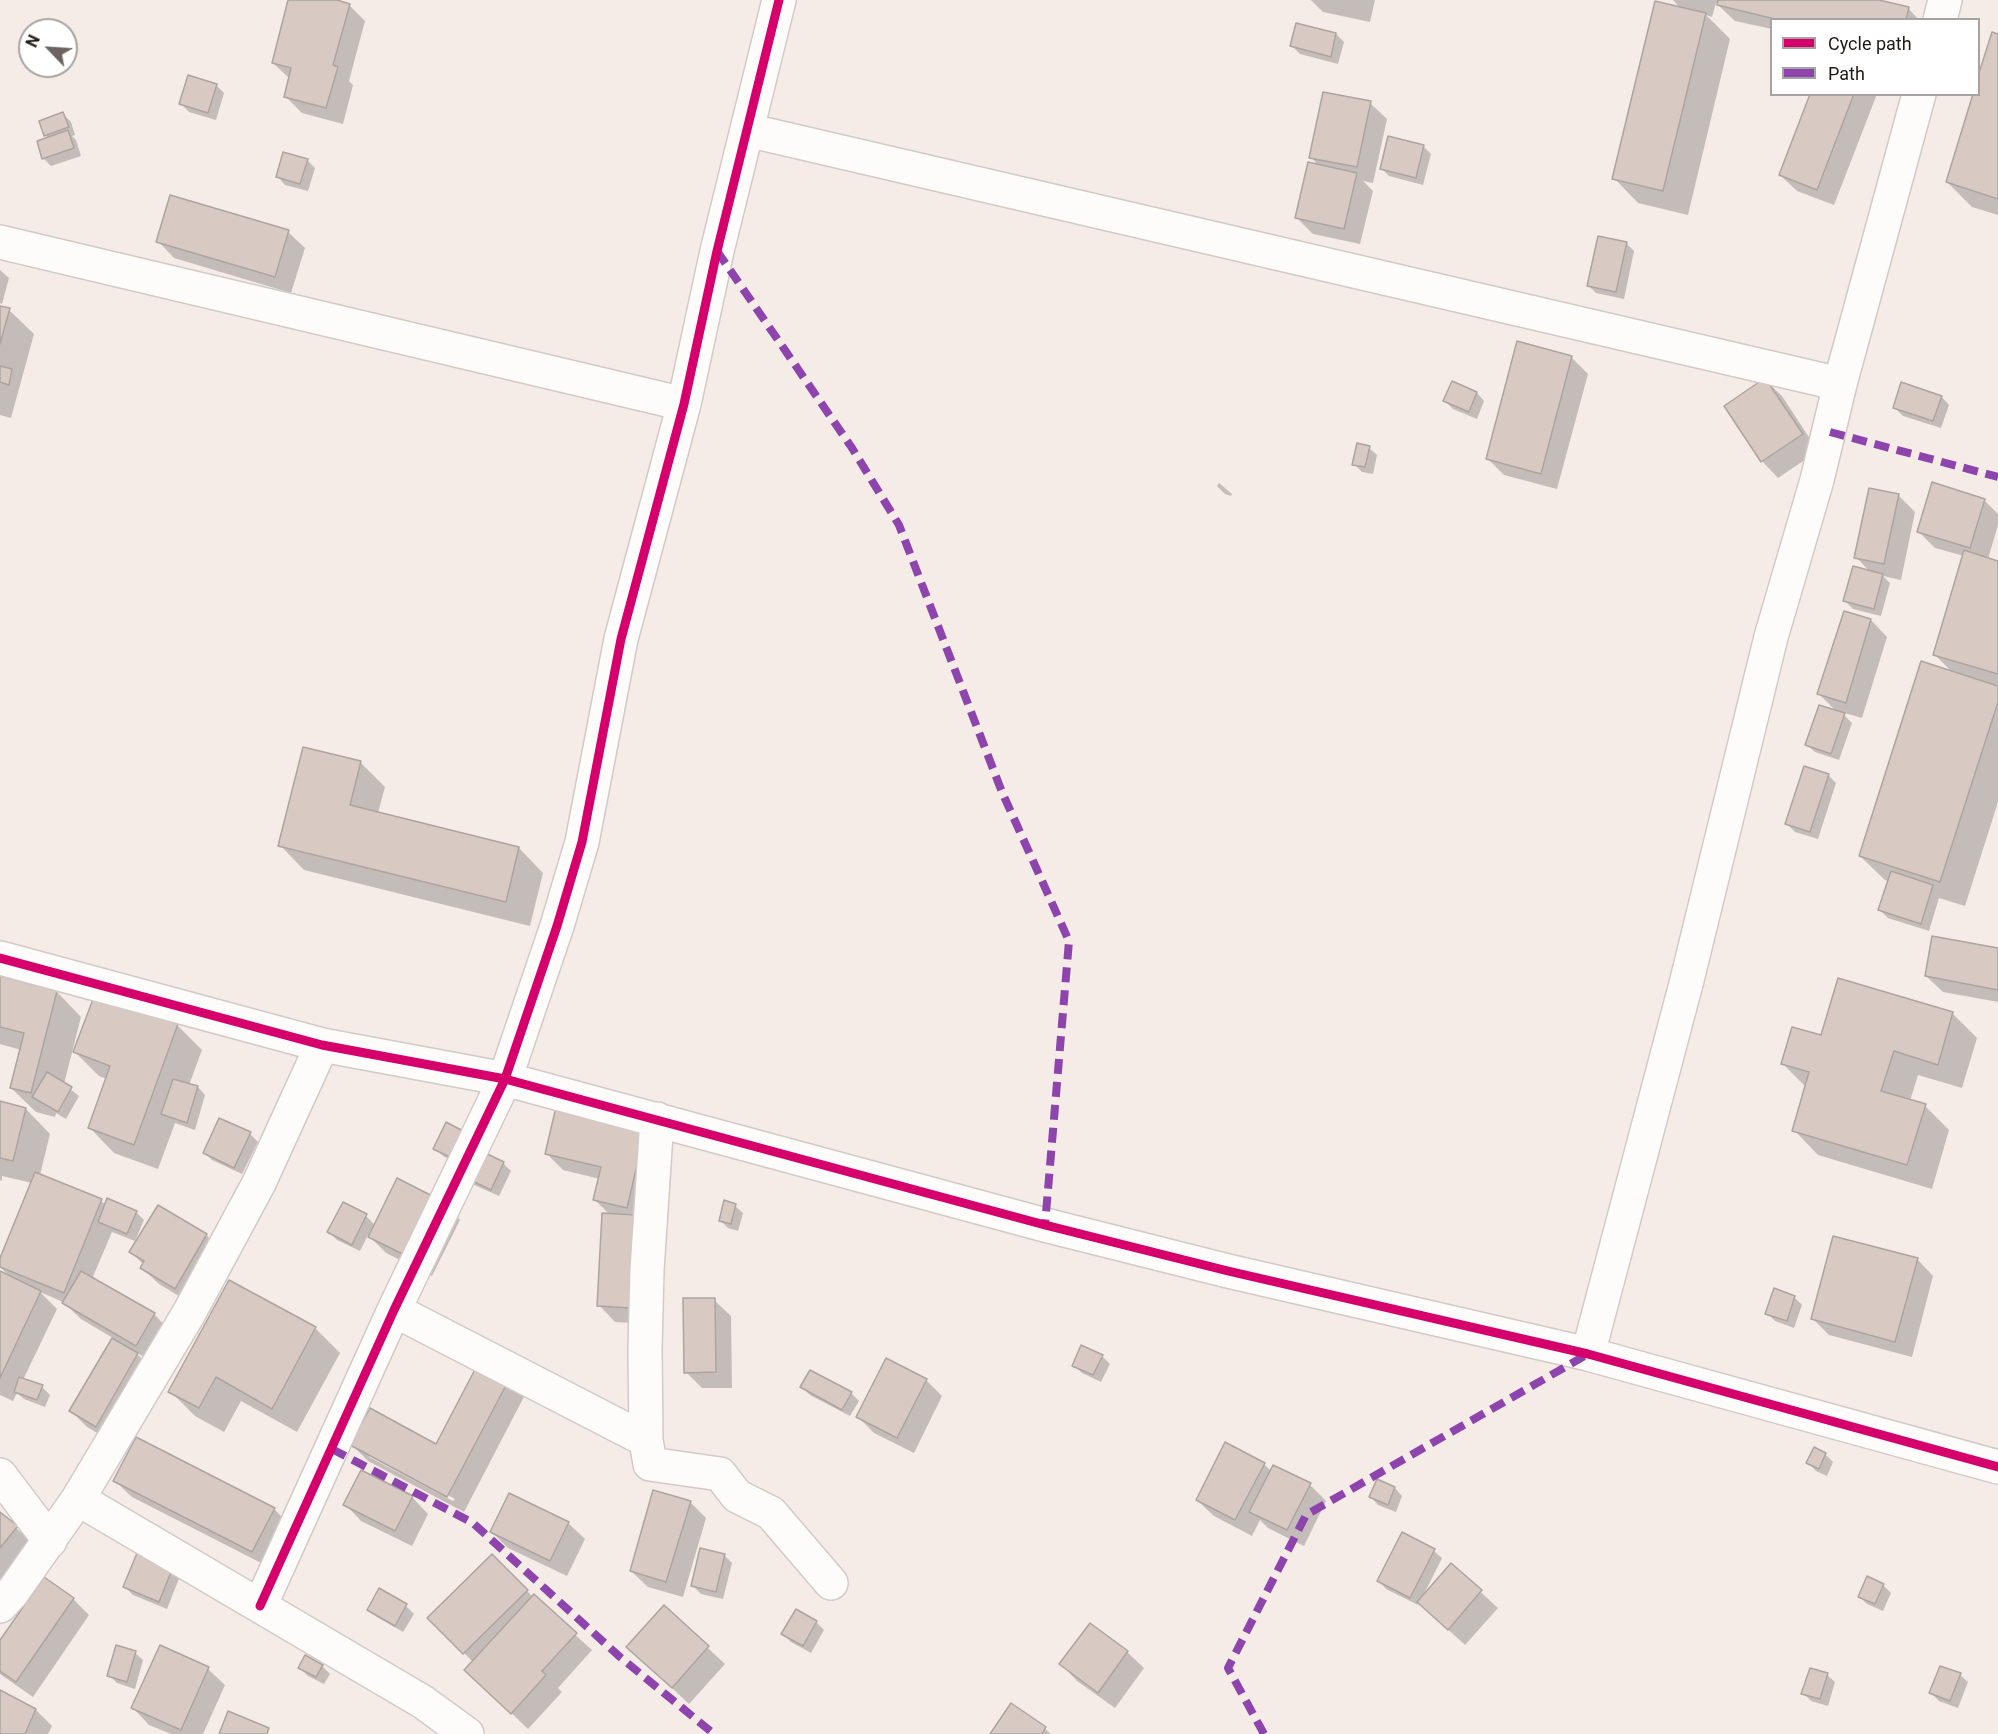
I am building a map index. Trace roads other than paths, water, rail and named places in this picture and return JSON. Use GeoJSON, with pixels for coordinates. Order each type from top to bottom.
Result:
{"type":"FeatureCollection","features":[{"type":"Feature","properties":{"kind":"street"},"geometry":{"type":"LineString","coordinates":[[260,1606],[394,1310],[505,1079],[557,926],[582,842],[621,639],[684,404],[717,251],[779,0]]}},
{"type":"Feature","properties":{"kind":"street"},"geometry":{"type":"LineString","coordinates":[[1940,18],[1945,0]]}},
{"type":"Feature","properties":{"kind":"street"},"geometry":{"type":"LineString","coordinates":[[1588,1354],[1687,980],[1771,637],[1817,480],[1840,384],[1918,96]]}},
{"type":"Feature","properties":{"kind":"street"},"geometry":{"type":"LineString","coordinates":[[747,130],[1840,384]]}},
{"type":"Feature","properties":{"kind":"street"},"geometry":{"type":"LineString","coordinates":[[0,242],[684,404]]}},
{"type":"Feature","properties":{"kind":"street"},"geometry":{"type":"LineString","coordinates":[[0,958],[322,1045],[505,1079],[1217,1269],[1588,1354],[1998,1467]]}},
{"type":"Feature","properties":{"kind":"street"},"geometry":{"type":"LineString","coordinates":[[0,1606],[50,1541],[78,1498],[189,1314],[259,1183],[322,1045]]}},
{"type":"Feature","properties":{"kind":"street"},"geometry":{"type":"LineString","coordinates":[[657,1119],[647,1281],[646,1440],[650,1464],[720,1474],[737,1496],[771,1513],[831,1582]]}},
{"type":"Feature","properties":{"kind":"street"},"geometry":{"type":"LineString","coordinates":[[394,1310],[646,1440]]}},
{"type":"Feature","properties":{"kind":"street"},"geometry":{"type":"LineString","coordinates":[[0,1475],[50,1541]]}},
{"type":"Feature","properties":{"kind":"street"},"geometry":{"type":"LineString","coordinates":[[78,1498],[423,1702],[467,1734]]}}]}
